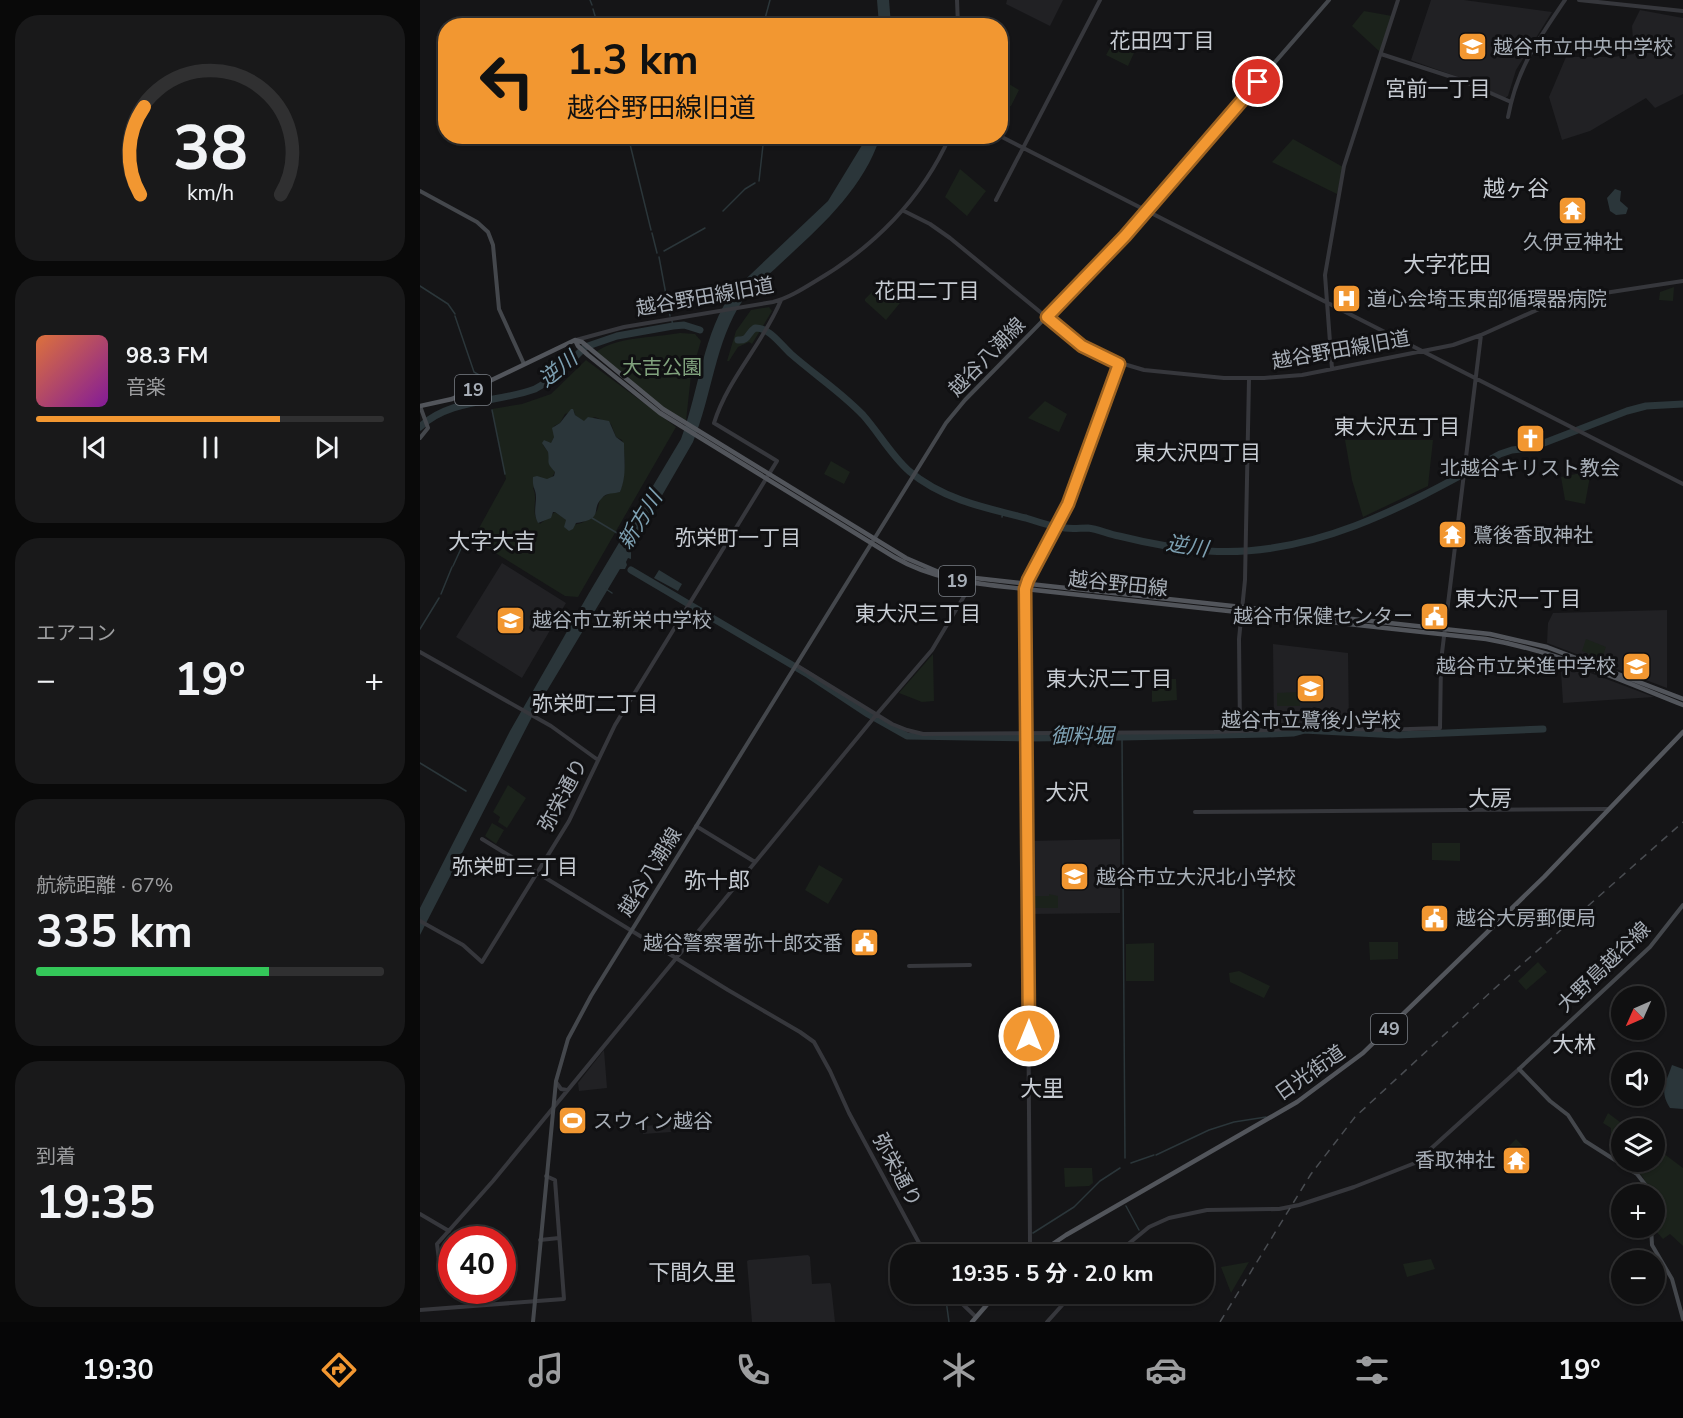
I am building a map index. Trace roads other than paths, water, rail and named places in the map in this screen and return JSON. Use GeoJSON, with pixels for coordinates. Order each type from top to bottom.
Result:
{"type":"FeatureCollection","features":[{"type":"Feature","properties":{"kind":"main road","name":"越谷八潮線"},"geometry":{"type":"LineString","coordinates":[[533,1322],[556,1081],[568,1039],[632,930],[938,435],[957,410],[1095,268],[1329,0]]}},
{"type":"Feature","properties":{"kind":"main road"},"geometry":{"type":"LineString","coordinates":[[420,191],[477,222],[488,232],[493,245],[499,309],[524,364]]}},
{"type":"Feature","properties":{"kind":"main road","name":"19"},"geometry":{"type":"LineString","coordinates":[[420,406],[452,399],[575,340]]}},
{"type":"Feature","properties":{"kind":"main road","name":"越谷野田線"},"geometry":{"type":"LineString","coordinates":[[575,340],[679,422],[921,571],[972,583],[1026,586]]}},
{"type":"Feature","properties":{"kind":"main road"},"geometry":{"type":"LineString","coordinates":[[420,406],[427,430],[420,438]]}},
{"type":"Feature","properties":{"kind":"main road","name":"越谷野田線"},"geometry":{"type":"LineString","coordinates":[[873,541],[941,573],[1026,586],[1490,634],[1547,647],[1683,699]]}},
{"type":"Feature","properties":{"kind":"main road","name":"越谷野田線"},"geometry":{"type":"LineString","coordinates":[[1444,631],[1547,653],[1683,705]]}},
{"type":"Feature","properties":{"kind":"main road","name":"日光街道"},"geometry":{"type":"LineString","coordinates":[[1052,1244],[1288,1107],[1339,1073],[1424,996],[1544,877],[1683,732]]}},
{"type":"Feature","properties":{"kind":"main road","name":"大野島越谷線"},"geometry":{"type":"LineString","coordinates":[[1519,1069],[1641,955],[1683,905]]}},
{"type":"Feature","properties":{"kind":"main road"},"geometry":{"type":"LineString","coordinates":[[1519,1069],[1550,1101],[1568,1115],[1585,1141],[1637,1174],[1644,1184]]}},
{"type":"Feature","properties":{"kind":"main road"},"geometry":{"type":"LineString","coordinates":[[1652,1238],[1652,1245],[1672,1279],[1683,1319]]}},
{"type":"Feature","properties":{"kind":"main road"},"geometry":{"type":"LineString","coordinates":[[974,1320],[988,1304]]}},
{"type":"Feature","properties":{"kind":"street"},"geometry":{"type":"LineString","coordinates":[[957,0],[958,18]]}},
{"type":"Feature","properties":{"kind":"street"},"geometry":{"type":"LineString","coordinates":[[996,200],[1100,0]]}},
{"type":"Feature","properties":{"kind":"street"},"geometry":{"type":"LineString","coordinates":[[1332,369],[1324,278],[1343,171],[1398,0]]}},
{"type":"Feature","properties":{"kind":"street"},"geometry":{"type":"LineString","coordinates":[[1508,117],[1523,66],[1564,0]]}},
{"type":"Feature","properties":{"kind":"street"},"geometry":{"type":"LineString","coordinates":[[1579,0],[1683,11]]}},
{"type":"Feature","properties":{"kind":"street"},"geometry":{"type":"LineString","coordinates":[[1381,54],[1461,80],[1511,102]]}},
{"type":"Feature","properties":{"kind":"street"},"geometry":{"type":"LineString","coordinates":[[1008,140],[1683,484]]}},
{"type":"Feature","properties":{"kind":"street"},"geometry":{"type":"LineString","coordinates":[[904,210],[946,144]]}},
{"type":"Feature","properties":{"kind":"street","name":"越谷野田線旧道"},"geometry":{"type":"LineString","coordinates":[[575,340],[613,329],[781,300],[841,266],[872,241],[904,210],[950,238],[1082,346],[1119,364],[1170,374],[1249,379],[1302,375],[1453,345],[1559,300],[1683,281]]}},
{"type":"Feature","properties":{"kind":"street"},"geometry":{"type":"LineString","coordinates":[[768,476],[777,461],[714,423],[720,403],[781,300]]}},
{"type":"Feature","properties":{"kind":"street"},"geometry":{"type":"LineString","coordinates":[[796,665],[875,717],[899,728],[923,734],[1026,736],[1240,732],[1304,727],[1381,730],[1440,728],[1444,631],[1481,335]]}},
{"type":"Feature","properties":{"kind":"street"},"geometry":{"type":"LineString","coordinates":[[1031,1244],[1026,586],[1068,504],[1119,364]]}},
{"type":"Feature","properties":{"kind":"street"},"geometry":{"type":"LineString","coordinates":[[1240,732],[1239,639],[1246,548],[1249,379]]}},
{"type":"Feature","properties":{"kind":"street","name":"弥栄通り"},"geometry":{"type":"LineString","coordinates":[[768,476],[615,725],[569,821],[537,872],[814,1042],[849,1113],[920,1244]]}},
{"type":"Feature","properties":{"kind":"street"},"geometry":{"type":"LineString","coordinates":[[453,1226],[932,650],[972,583]]}},
{"type":"Feature","properties":{"kind":"street"},"geometry":{"type":"LineString","coordinates":[[420,652],[557,730],[598,760]]}},
{"type":"Feature","properties":{"kind":"street"},"geometry":{"type":"LineString","coordinates":[[1195,812],[1609,809]]}},
{"type":"Feature","properties":{"kind":"street"},"geometry":{"type":"LineString","coordinates":[[696,826],[755,862]]}},
{"type":"Feature","properties":{"kind":"street"},"geometry":{"type":"LineString","coordinates":[[420,921],[463,945],[482,962],[537,872],[482,839]]}},
{"type":"Feature","properties":{"kind":"street"},"geometry":{"type":"LineString","coordinates":[[909,966],[970,965]]}},
{"type":"Feature","properties":{"kind":"street"},"geometry":{"type":"LineString","coordinates":[[1128,1244],[1149,1227],[1169,1218],[1207,1210],[1265,1209],[1299,1205],[1349,1190],[1415,1162],[1427,1154],[1519,1069]]}},
{"type":"Feature","properties":{"kind":"street"},"geometry":{"type":"LineString","coordinates":[[556,1081],[561,1089],[567,1090]]}},
{"type":"Feature","properties":{"kind":"street"},"geometry":{"type":"LineString","coordinates":[[538,1125],[545,1123],[550,1128]]}},
{"type":"Feature","properties":{"kind":"street"},"geometry":{"type":"LineString","coordinates":[[420,1310],[564,1299],[555,1180],[546,1176]]}},
{"type":"Feature","properties":{"kind":"street"},"geometry":{"type":"LineString","coordinates":[[420,1214],[440,1226]]}},
{"type":"Feature","properties":{"kind":"street"},"geometry":{"type":"LineString","coordinates":[[540,1240],[559,1238]]}},
{"type":"Feature","properties":{"kind":"street"},"geometry":{"type":"LineString","coordinates":[[960,1304],[974,1320]]}},
{"type":"Feature","properties":{"kind":"street"},"geometry":{"type":"LineString","coordinates":[[1047,1322],[1063,1304]]}},
{"type":"Feature","properties":{"kind":"water"},"geometry":{"type":"Polygon","coordinates":[[[877,0],[889,0],[890,18],[878,18],[877,0]]]}},
{"type":"Feature","properties":{"kind":"water","name":"新方川"},"geometry":{"type":"Polygon","coordinates":[[[863,144],[877,144],[863,174],[838,207],[743,300],[726,333],[693,442],[631,549],[631,559],[628,558],[625,569],[620,569],[536,709],[420,935],[420,908],[510,731],[681,439],[708,343],[723,307],[733,291],[828,201],[863,144]]]}},
{"type":"Feature","properties":{"kind":"water"},"geometry":{"type":"Polygon","coordinates":[[[1615,189],[1621,191],[1620,201],[1628,208],[1626,214],[1616,215],[1610,211],[1607,198],[1615,189]]]}},
{"type":"Feature","properties":{"kind":"water"},"geometry":{"type":"Polygon","coordinates":[[[571,409],[584,421],[588,417],[609,421],[616,437],[624,443],[625,467],[620,492],[604,496],[591,519],[576,523],[569,531],[564,527],[566,520],[555,512],[551,518],[538,523],[536,520],[536,494],[533,477],[547,479],[554,476],[555,472],[548,462],[548,452],[542,443],[544,440],[551,443],[554,437],[552,428],[560,423],[571,409]]]}},
{"type":"Feature","properties":{"kind":"water"},"geometry":{"type":"Polygon","coordinates":[[[659,570],[682,584],[678,591],[654,578],[659,570]]]}},
{"type":"Feature","properties":{"kind":"water"},"geometry":{"type":"Polygon","coordinates":[[[1672,1065],[1683,1069],[1683,1109],[1670,1108],[1665,1097],[1665,1087],[1672,1065]]]}},
{"type":"Feature","properties":{"kind":"waterway"},"geometry":{"type":"LineString","coordinates":[[590,0],[592,5]]}},
{"type":"Feature","properties":{"kind":"waterway"},"geometry":{"type":"LineString","coordinates":[[765,18],[770,0]]}},
{"type":"Feature","properties":{"kind":"waterway"},"geometry":{"type":"LineString","coordinates":[[593,9],[596,18]]}},
{"type":"Feature","properties":{"kind":"waterway"},"geometry":{"type":"LineString","coordinates":[[630,144],[651,230]]}},
{"type":"Feature","properties":{"kind":"waterway"},"geometry":{"type":"LineString","coordinates":[[759,181],[763,144]]}},
{"type":"Feature","properties":{"kind":"waterway"},"geometry":{"type":"LineString","coordinates":[[723,211],[745,189],[755,183]]}},
{"type":"Feature","properties":{"kind":"waterway"},"geometry":{"type":"LineString","coordinates":[[664,251],[705,228]]}},
{"type":"Feature","properties":{"kind":"waterway"},"geometry":{"type":"LineString","coordinates":[[652,233],[657,253]]}},
{"type":"Feature","properties":{"kind":"waterway"},"geometry":{"type":"LineString","coordinates":[[659,257],[670,316]]}},
{"type":"Feature","properties":{"kind":"waterway"},"geometry":{"type":"LineString","coordinates":[[420,286],[448,304],[455,314]]}},
{"type":"Feature","properties":{"kind":"waterway"},"geometry":{"type":"LineString","coordinates":[[455,316],[474,372],[486,379]]}},
{"type":"Feature","properties":{"kind":"waterway","name":"逆川"},"geometry":{"type":"LineString","coordinates":[[672,321],[673,326]]}},
{"type":"Feature","properties":{"kind":"waterway","name":"逆川"},"geometry":{"type":"LineString","coordinates":[[420,427],[445,411],[460,406],[535,389],[562,370],[585,347],[617,336],[673,326],[684,325],[700,330]]}},
{"type":"Feature","properties":{"kind":"waterway","name":"逆川"},"geometry":{"type":"LineString","coordinates":[[738,340],[746,338],[755,328],[770,333],[791,354],[855,407],[909,471],[935,489],[950,496],[1055,527],[1088,528],[1152,543],[1208,551],[1248,551],[1286,546],[1323,537],[1396,509],[1500,454],[1531,448],[1627,411],[1646,406],[1683,404]]}},
{"type":"Feature","properties":{"kind":"waterway"},"geometry":{"type":"LineString","coordinates":[[492,410],[505,474]]}},
{"type":"Feature","properties":{"kind":"waterway","name":"逆川"},"geometry":{"type":"LineString","coordinates":[[1002,517],[1003,512]]}},
{"type":"Feature","properties":{"kind":"waterway","name":"新方川"},"geometry":{"type":"LineString","coordinates":[[592,518],[622,536]]}},
{"type":"Feature","properties":{"kind":"waterway"},"geometry":{"type":"LineString","coordinates":[[453,566],[464,542]]}},
{"type":"Feature","properties":{"kind":"waterway"},"geometry":{"type":"LineString","coordinates":[[441,594],[452,567]]}},
{"type":"Feature","properties":{"kind":"waterway","name":"御料堀"},"geometry":{"type":"LineString","coordinates":[[631,570],[907,736],[1122,737],[1293,733],[1304,730],[1397,735],[1543,729]]}},
{"type":"Feature","properties":{"kind":"waterway"},"geometry":{"type":"LineString","coordinates":[[606,589],[612,593]]}},
{"type":"Feature","properties":{"kind":"waterway"},"geometry":{"type":"LineString","coordinates":[[420,629],[439,598]]}},
{"type":"Feature","properties":{"kind":"waterway"},"geometry":{"type":"LineString","coordinates":[[1122,737],[1125,1158]]}},
{"type":"Feature","properties":{"kind":"waterway"},"geometry":{"type":"LineString","coordinates":[[420,763],[466,791]]}},
{"type":"Feature","properties":{"kind":"waterway"},"geometry":{"type":"LineString","coordinates":[[1156,1155],[1209,1130],[1234,1122],[1266,1117]]}},
{"type":"Feature","properties":{"kind":"waterway"},"geometry":{"type":"LineString","coordinates":[[1131,1163],[1154,1155]]}},
{"type":"Feature","properties":{"kind":"waterway"},"geometry":{"type":"LineString","coordinates":[[1033,1233],[1074,1207],[1100,1181],[1120,1168]]}},
{"type":"Feature","properties":{"kind":"waterway"},"geometry":{"type":"LineString","coordinates":[[1126,1206],[1139,1230]]}},
{"type":"Feature","properties":{"kind":"waterway"},"geometry":{"type":"LineString","coordinates":[[947,1304],[949,1322]]}},
{"type":"Feature","properties":{"kind":"railway"},"geometry":{"type":"LineString","coordinates":[[1220,1322],[1311,1174],[1355,1117],[1494,989],[1683,822]]}},
{"type":"Feature","properties":{"kind":"place","name":"越谷市立中央中学校"},"geometry":{"type":"Point","coordinates":[1472,47]}},
{"type":"Feature","properties":{"kind":"place","name":"久伊豆神社"},"geometry":{"type":"Point","coordinates":[1573,211]}},
{"type":"Feature","properties":{"kind":"place","name":"道心会埼玉東部循環器病院"},"geometry":{"type":"Point","coordinates":[1346,299]}},
{"type":"Feature","properties":{"kind":"place","name":"北越谷キリスト教会"},"geometry":{"type":"Point","coordinates":[1530,438]}},
{"type":"Feature","properties":{"kind":"place","name":"鷺後香取神社"},"geometry":{"type":"Point","coordinates":[1452,535]}},
{"type":"Feature","properties":{"kind":"place","name":"越谷市保健センター"},"geometry":{"type":"Point","coordinates":[1434,616]}},
{"type":"Feature","properties":{"kind":"place","name":"越谷市立新栄中学校"},"geometry":{"type":"Point","coordinates":[511,620]}},
{"type":"Feature","properties":{"kind":"place","name":"越谷市立栄進中学校"},"geometry":{"type":"Point","coordinates":[1637,666]}},
{"type":"Feature","properties":{"kind":"place","name":"越谷市立鷺後小学校"},"geometry":{"type":"Point","coordinates":[1311,689]}},
{"type":"Feature","properties":{"kind":"place","name":"越谷市立大沢北小学校"},"geometry":{"type":"Point","coordinates":[1075,877]}},
{"type":"Feature","properties":{"kind":"place","name":"越谷大房郵便局"},"geometry":{"type":"Point","coordinates":[1435,918]}},
{"type":"Feature","properties":{"kind":"place","name":"越谷警察署弥十郎交番"},"geometry":{"type":"Point","coordinates":[864,943]}},
{"type":"Feature","properties":{"kind":"place","name":"スウィン越谷"},"geometry":{"type":"Point","coordinates":[572,1121]}},
{"type":"Feature","properties":{"kind":"place","name":"香取神社"},"geometry":{"type":"Point","coordinates":[1516,1160]}},
{"type":"Feature","properties":{"kind":"district","name":"花田四丁目"},"geometry":{"type":"Point","coordinates":[1162,41]}},
{"type":"Feature","properties":{"kind":"district","name":"宮前一丁目"},"geometry":{"type":"Point","coordinates":[1438,89]}},
{"type":"Feature","properties":{"kind":"district","name":"越ヶ谷"},"geometry":{"type":"Point","coordinates":[1516,189]}},
{"type":"Feature","properties":{"kind":"district","name":"大字花田"},"geometry":{"type":"Point","coordinates":[1447,265]}},
{"type":"Feature","properties":{"kind":"district","name":"花田二丁目"},"geometry":{"type":"Point","coordinates":[927,291]}},
{"type":"Feature","properties":{"kind":"district","name":"東大沢五丁目"},"geometry":{"type":"Point","coordinates":[1397,427]}},
{"type":"Feature","properties":{"kind":"district","name":"東大沢四丁目"},"geometry":{"type":"Point","coordinates":[1198,453]}},
{"type":"Feature","properties":{"kind":"district","name":"弥栄町一丁目"},"geometry":{"type":"Point","coordinates":[738,538]}},
{"type":"Feature","properties":{"kind":"district","name":"大字大吉"},"geometry":{"type":"Point","coordinates":[492,542]}},
{"type":"Feature","properties":{"kind":"district","name":"東大沢一丁目"},"geometry":{"type":"Point","coordinates":[1518,599]}},
{"type":"Feature","properties":{"kind":"district","name":"東大沢三丁目"},"geometry":{"type":"Point","coordinates":[918,614]}},
{"type":"Feature","properties":{"kind":"district","name":"東大沢二丁目"},"geometry":{"type":"Point","coordinates":[1109,679]}},
{"type":"Feature","properties":{"kind":"district","name":"弥栄町二丁目"},"geometry":{"type":"Point","coordinates":[595,704]}},
{"type":"Feature","properties":{"kind":"district","name":"大沢"},"geometry":{"type":"Point","coordinates":[1067,793]}},
{"type":"Feature","properties":{"kind":"district","name":"大房"},"geometry":{"type":"Point","coordinates":[1490,799]}},
{"type":"Feature","properties":{"kind":"district","name":"弥栄町三丁目"},"geometry":{"type":"Point","coordinates":[515,867]}},
{"type":"Feature","properties":{"kind":"district","name":"弥十郎"},"geometry":{"type":"Point","coordinates":[717,881]}},
{"type":"Feature","properties":{"kind":"district","name":"大林"},"geometry":{"type":"Point","coordinates":[1574,1045]}},
{"type":"Feature","properties":{"kind":"district","name":"大里"},"geometry":{"type":"Point","coordinates":[1042,1089]}},
{"type":"Feature","properties":{"kind":"district","name":"下間久里"},"geometry":{"type":"Point","coordinates":[692,1273]}},
{"type":"Feature","properties":{"kind":"park label","name":"大吉公園"},"geometry":{"type":"Point","coordinates":[662,367]}}]}
